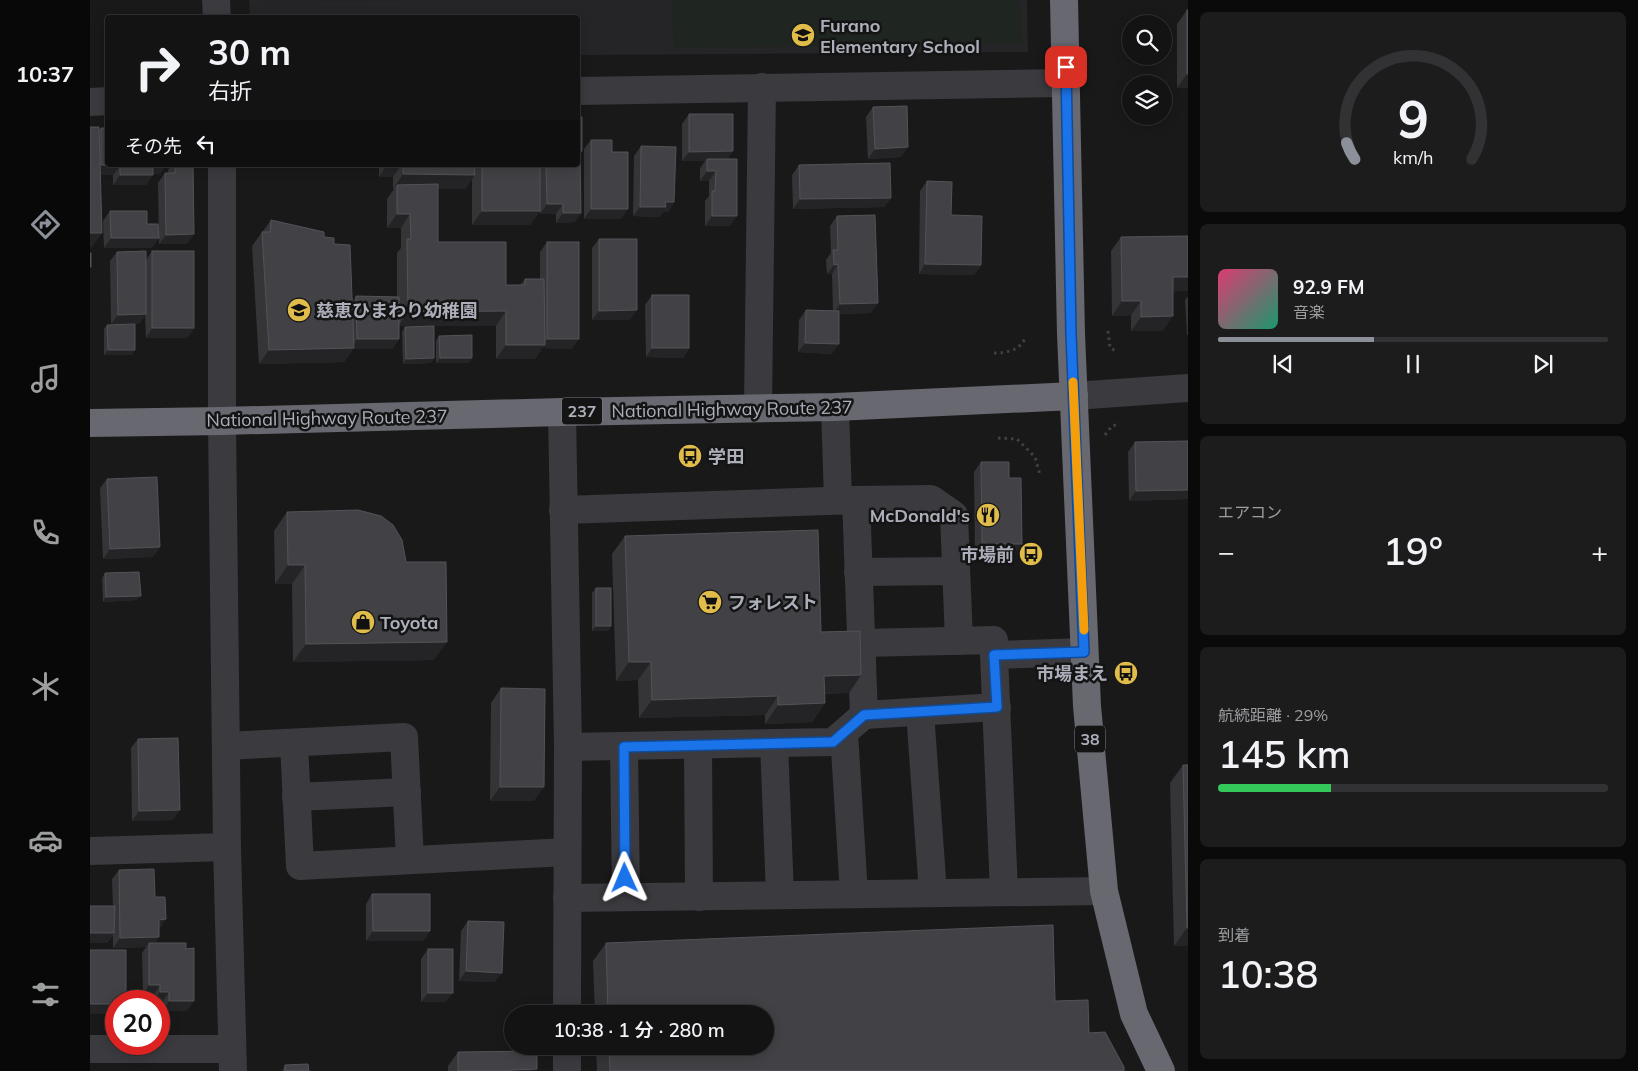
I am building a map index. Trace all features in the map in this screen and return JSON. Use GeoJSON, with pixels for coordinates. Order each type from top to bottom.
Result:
{"type":"FeatureCollection","features":[{"type":"Feature","properties":{"kind":"highway","name":"38"},"geometry":{"type":"LineString","coordinates":[[1064,0],[1074,396],[1087,706],[1104,891],[1134,1014],[1161,1071]]}},
{"type":"Feature","properties":{"kind":"highway","name":"National Highway Route 237"},"geometry":{"type":"LineString","coordinates":[[90,423],[835,407],[1074,396]]}},
{"type":"Feature","properties":{"kind":"street"},"geometry":{"type":"LineString","coordinates":[[216,0],[217,15]]}},
{"type":"Feature","properties":{"kind":"street"},"geometry":{"type":"LineString","coordinates":[[580,91],[1066,83]]}},
{"type":"Feature","properties":{"kind":"street"},"geometry":{"type":"LineString","coordinates":[[758,408],[762,87]]}},
{"type":"Feature","properties":{"kind":"street"},"geometry":{"type":"LineString","coordinates":[[90,102],[105,101]]}},
{"type":"Feature","properties":{"kind":"street"},"geometry":{"type":"LineString","coordinates":[[90,1049],[233,1060],[227,848],[222,421],[222,167]]}},
{"type":"Feature","properties":{"kind":"street"},"geometry":{"type":"LineString","coordinates":[[1074,396],[1188,388]]}},
{"type":"Feature","properties":{"kind":"street"},"geometry":{"type":"LineString","coordinates":[[835,407],[858,572],[861,643],[854,724],[854,894]]}},
{"type":"Feature","properties":{"kind":"street"},"geometry":{"type":"LineString","coordinates":[[562,412],[568,748],[567,1005]]}},
{"type":"Feature","properties":{"kind":"street"},"geometry":{"type":"LineString","coordinates":[[563,510],[847,500],[931,500],[954,515],[959,641]]}},
{"type":"Feature","properties":{"kind":"street"},"geometry":{"type":"LineString","coordinates":[[858,572],[956,571]]}},
{"type":"Feature","properties":{"kind":"street"},"geometry":{"type":"LineString","coordinates":[[861,643],[994,640],[1004,892]]}},
{"type":"Feature","properties":{"kind":"street"},"geometry":{"type":"LineString","coordinates":[[994,655],[1084,652]]}},
{"type":"Feature","properties":{"kind":"street"},"geometry":{"type":"LineString","coordinates":[[568,748],[833,742],[854,724],[920,712],[997,707]]}},
{"type":"Feature","properties":{"kind":"street"},"geometry":{"type":"LineString","coordinates":[[920,712],[933,893]]}},
{"type":"Feature","properties":{"kind":"street"},"geometry":{"type":"LineString","coordinates":[[226,746],[404,737],[410,860]]}},
{"type":"Feature","properties":{"kind":"street"},"geometry":{"type":"LineString","coordinates":[[294,743],[300,866],[567,852]]}},
{"type":"Feature","properties":{"kind":"street"},"geometry":{"type":"LineString","coordinates":[[774,743],[780,895]]}},
{"type":"Feature","properties":{"kind":"street"},"geometry":{"type":"LineString","coordinates":[[698,746],[699,896]]}},
{"type":"Feature","properties":{"kind":"street"},"geometry":{"type":"LineString","coordinates":[[624,747],[626,897]]}},
{"type":"Feature","properties":{"kind":"street"},"geometry":{"type":"LineString","coordinates":[[296,797],[407,792]]}},
{"type":"Feature","properties":{"kind":"street"},"geometry":{"type":"LineString","coordinates":[[90,851],[227,848]]}},
{"type":"Feature","properties":{"kind":"street"},"geometry":{"type":"LineString","coordinates":[[568,898],[1104,891]]}},
{"type":"Feature","properties":{"kind":"street"},"geometry":{"type":"LineString","coordinates":[[567,1055],[567,1071]]}},
{"type":"Feature","properties":{"kind":"path"},"geometry":{"type":"LineString","coordinates":[[1108,331],[1110,348],[1118,352]]}},
{"type":"Feature","properties":{"kind":"path"},"geometry":{"type":"LineString","coordinates":[[994,353],[1008,353],[1023,344],[1026,336]]}},
{"type":"Feature","properties":{"kind":"path"},"geometry":{"type":"LineString","coordinates":[[1105,444],[1105,434],[1112,426],[1120,424]]}},
{"type":"Feature","properties":{"kind":"path"},"geometry":{"type":"LineString","coordinates":[[998,438],[1017,439],[1035,457],[1040,474]]}},
{"type":"Feature","properties":{"kind":"shaded area","name":"Furano Elementary School"},"geometry":{"type":"Polygon","coordinates":[[[249,0],[1027,0],[1028,52],[580,55],[580,15],[250,15],[249,0]]]}},
{"type":"Feature","properties":{"kind":"shaded area"},"geometry":{"type":"Polygon","coordinates":[[[672,0],[1020,0],[1022,43],[674,48],[672,0]]]}},
{"type":"Feature","properties":{"kind":"building"},"geometry":{"type":"Polygon","coordinates":[[[1188,10],[1188,74],[1187,74],[1188,10]]]}},
{"type":"Feature","properties":{"kind":"building"},"geometry":{"type":"Polygon","coordinates":[[[907,106],[908,147],[875,149],[873,107],[907,106]]]}},
{"type":"Feature","properties":{"kind":"building"},"geometry":{"type":"Polygon","coordinates":[[[689,114],[733,114],[733,151],[689,152],[689,114]]]}},
{"type":"Feature","properties":{"kind":"building"},"geometry":{"type":"Polygon","coordinates":[[[580,117],[582,117],[582,151],[580,151],[580,117]]]}},
{"type":"Feature","properties":{"kind":"building"},"geometry":{"type":"Polygon","coordinates":[[[90,127],[99,127],[102,233],[90,233],[90,127]]]}},
{"type":"Feature","properties":{"kind":"building"},"geometry":{"type":"Polygon","coordinates":[[[101,128],[105,128],[105,165],[101,165],[101,128]]]}},
{"type":"Feature","properties":{"kind":"building"},"geometry":{"type":"Polygon","coordinates":[[[591,140],[612,140],[612,152],[628,152],[628,209],[591,209],[591,140]]]}},
{"type":"Feature","properties":{"kind":"building"},"geometry":{"type":"Polygon","coordinates":[[[641,146],[676,147],[674,202],[665,202],[666,207],[640,207],[641,146]]]}},
{"type":"Feature","properties":{"kind":"building"},"geometry":{"type":"Polygon","coordinates":[[[580,156],[581,213],[563,213],[563,204],[547,204],[546,167],[580,167],[580,156]]]}},
{"type":"Feature","properties":{"kind":"building"},"geometry":{"type":"Polygon","coordinates":[[[707,159],[737,159],[737,216],[712,216],[712,191],[715,191],[716,171],[707,171],[707,159]]]}},
{"type":"Feature","properties":{"kind":"building"},"geometry":{"type":"Polygon","coordinates":[[[890,163],[891,198],[800,199],[799,165],[890,163]]]}},
{"type":"Feature","properties":{"kind":"building"},"geometry":{"type":"Polygon","coordinates":[[[120,167],[153,167],[153,175],[120,175],[120,167]]]}},
{"type":"Feature","properties":{"kind":"building"},"geometry":{"type":"Polygon","coordinates":[[[175,167],[193,167],[194,234],[166,235],[165,173],[175,173],[175,167]]]}},
{"type":"Feature","properties":{"kind":"building"},"geometry":{"type":"Polygon","coordinates":[[[403,167],[474,167],[475,175],[403,174],[403,167]]]}},
{"type":"Feature","properties":{"kind":"building"},"geometry":{"type":"Polygon","coordinates":[[[482,167],[540,167],[540,211],[482,211],[482,167]]]}},
{"type":"Feature","properties":{"kind":"building"},"geometry":{"type":"Polygon","coordinates":[[[927,181],[952,182],[951,215],[982,216],[981,265],[925,264],[927,181]]]}},
{"type":"Feature","properties":{"kind":"building"},"geometry":{"type":"Polygon","coordinates":[[[438,184],[438,242],[506,242],[506,285],[525,285],[525,279],[544,279],[545,345],[506,345],[506,311],[408,312],[407,239],[411,239],[410,214],[397,214],[397,185],[438,184]]]}},
{"type":"Feature","properties":{"kind":"building"},"geometry":{"type":"Polygon","coordinates":[[[110,211],[147,211],[147,224],[158,224],[159,238],[111,238],[110,211]]]}},
{"type":"Feature","properties":{"kind":"building"},"geometry":{"type":"Polygon","coordinates":[[[875,215],[878,303],[840,304],[838,264],[834,265],[833,250],[838,250],[837,216],[875,215]]]}},
{"type":"Feature","properties":{"kind":"building","name":"慈恵ひまわり幼稚園"},"geometry":{"type":"Polygon","coordinates":[[[271,220],[324,232],[324,237],[334,238],[334,244],[350,245],[354,348],[269,350],[262,232],[270,232],[271,220]]]}},
{"type":"Feature","properties":{"kind":"building"},"geometry":{"type":"Polygon","coordinates":[[[1188,236],[1188,277],[1173,277],[1173,316],[1141,317],[1141,301],[1122,301],[1121,237],[1188,236]]]}},
{"type":"Feature","properties":{"kind":"building"},"geometry":{"type":"Polygon","coordinates":[[[599,239],[637,239],[637,310],[599,311],[599,239]]]}},
{"type":"Feature","properties":{"kind":"building"},"geometry":{"type":"Polygon","coordinates":[[[547,242],[579,242],[579,339],[547,339],[547,242]]]}},
{"type":"Feature","properties":{"kind":"building"},"geometry":{"type":"Polygon","coordinates":[[[146,251],[146,314],[118,315],[117,252],[146,251]]]}},
{"type":"Feature","properties":{"kind":"building"},"geometry":{"type":"Polygon","coordinates":[[[152,251],[194,251],[194,328],[152,328],[152,251]]]}},
{"type":"Feature","properties":{"kind":"building"},"geometry":{"type":"Polygon","coordinates":[[[652,295],[689,295],[689,348],[652,348],[652,295]]]}},
{"type":"Feature","properties":{"kind":"building"},"geometry":{"type":"Polygon","coordinates":[[[356,296],[399,297],[399,339],[357,339],[356,296]]]}},
{"type":"Feature","properties":{"kind":"building"},"geometry":{"type":"Polygon","coordinates":[[[806,310],[839,311],[839,344],[805,343],[806,310]]]}},
{"type":"Feature","properties":{"kind":"building"},"geometry":{"type":"Polygon","coordinates":[[[135,324],[135,350],[108,350],[107,325],[135,324]]]}},
{"type":"Feature","properties":{"kind":"building"},"geometry":{"type":"Polygon","coordinates":[[[434,326],[434,358],[406,359],[405,327],[434,326]]]}},
{"type":"Feature","properties":{"kind":"building"},"geometry":{"type":"Polygon","coordinates":[[[472,335],[472,358],[440,358],[439,336],[472,335]]]}},
{"type":"Feature","properties":{"kind":"building"},"geometry":{"type":"Polygon","coordinates":[[[1188,441],[1188,490],[1136,491],[1135,442],[1188,441]]]}},
{"type":"Feature","properties":{"kind":"building"},"geometry":{"type":"Polygon","coordinates":[[[981,462],[1009,462],[1009,478],[1021,478],[1022,544],[982,544],[981,462]]]}},
{"type":"Feature","properties":{"kind":"building"},"geometry":{"type":"Polygon","coordinates":[[[157,477],[160,547],[110,549],[107,479],[157,477]]]}},
{"type":"Feature","properties":{"kind":"building","name":"Toyota"},"geometry":{"type":"Polygon","coordinates":[[[358,510],[381,516],[393,525],[402,540],[406,562],[446,562],[447,642],[306,644],[305,565],[288,565],[287,512],[358,510]]]}},
{"type":"Feature","properties":{"kind":"building","name":"フォレスト"},"geometry":{"type":"Polygon","coordinates":[[[818,530],[821,632],[860,631],[861,675],[824,676],[825,703],[778,705],[778,696],[652,700],[651,662],[629,662],[625,536],[818,530]]]}},
{"type":"Feature","properties":{"kind":"building"},"geometry":{"type":"Polygon","coordinates":[[[139,572],[141,596],[106,597],[105,573],[139,572]]]}},
{"type":"Feature","properties":{"kind":"building"},"geometry":{"type":"Polygon","coordinates":[[[596,588],[611,588],[611,626],[596,626],[596,588]]]}},
{"type":"Feature","properties":{"kind":"building"},"geometry":{"type":"Polygon","coordinates":[[[501,688],[545,689],[544,787],[500,787],[501,688]]]}},
{"type":"Feature","properties":{"kind":"building"},"geometry":{"type":"Polygon","coordinates":[[[178,738],[180,810],[139,811],[138,739],[178,738]]]}},
{"type":"Feature","properties":{"kind":"building"},"geometry":{"type":"Polygon","coordinates":[[[1183,765],[1188,765],[1188,928],[1187,928],[1183,765]]]}},
{"type":"Feature","properties":{"kind":"building"},"geometry":{"type":"Polygon","coordinates":[[[154,869],[155,897],[165,897],[166,919],[159,920],[159,937],[120,938],[119,870],[154,869]]]}},
{"type":"Feature","properties":{"kind":"building"},"geometry":{"type":"Polygon","coordinates":[[[372,894],[430,894],[430,931],[373,931],[372,894]]]}},
{"type":"Feature","properties":{"kind":"building"},"geometry":{"type":"Polygon","coordinates":[[[90,906],[115,906],[114,933],[90,933],[90,906]]]}},
{"type":"Feature","properties":{"kind":"building"},"geometry":{"type":"Polygon","coordinates":[[[468,921],[504,922],[502,973],[466,971],[468,921]]]}},
{"type":"Feature","properties":{"kind":"building"},"geometry":{"type":"Polygon","coordinates":[[[1053,925],[1055,1001],[1088,1000],[1089,1033],[1105,1032],[1124,1067],[1124,1071],[610,1071],[609,1055],[774,1055],[774,1005],[608,1005],[606,943],[1053,925]]]}},
{"type":"Feature","properties":{"kind":"building"},"geometry":{"type":"Polygon","coordinates":[[[149,943],[186,943],[186,949],[194,948],[194,1001],[170,1001],[170,990],[160,990],[160,985],[149,985],[149,943]]]}},
{"type":"Feature","properties":{"kind":"building"},"geometry":{"type":"Polygon","coordinates":[[[428,949],[453,949],[453,993],[428,993],[428,949]]]}},
{"type":"Feature","properties":{"kind":"building"},"geometry":{"type":"Polygon","coordinates":[[[90,950],[126,950],[126,990],[105,990],[105,1004],[90,1004],[90,950]]]}},
{"type":"Feature","properties":{"kind":"building"},"geometry":{"type":"Polygon","coordinates":[[[504,1051],[504,1055],[537,1055],[537,1069],[458,1071],[458,1052],[504,1051]]]}},
{"type":"Feature","properties":{"kind":"building"},"geometry":{"type":"Polygon","coordinates":[[[308,1064],[309,1071],[285,1071],[285,1065],[308,1064]]]}},
{"type":"Feature","properties":{"kind":"slow traffic"},"geometry":{"type":"LineString","coordinates":[[1073,382],[1084,630]]}},
{"type":"Feature","properties":{"kind":"place","name":"Furano Elementary School"},"geometry":{"type":"Point","coordinates":[803,35]}},
{"type":"Feature","properties":{"kind":"place","name":"慈恵ひまわり幼稚園"},"geometry":{"type":"Point","coordinates":[299,310]}},
{"type":"Feature","properties":{"kind":"place","name":"学田"},"geometry":{"type":"Point","coordinates":[690,456]}},
{"type":"Feature","properties":{"kind":"place","name":"McDonald's"},"geometry":{"type":"Point","coordinates":[988,515]}},
{"type":"Feature","properties":{"kind":"place","name":"市場前"},"geometry":{"type":"Point","coordinates":[1031,554]}},
{"type":"Feature","properties":{"kind":"place","name":"フォレスト"},"geometry":{"type":"Point","coordinates":[710,602]}},
{"type":"Feature","properties":{"kind":"place","name":"Toyota"},"geometry":{"type":"Point","coordinates":[363,622]}},
{"type":"Feature","properties":{"kind":"place","name":"市場まえ"},"geometry":{"type":"Point","coordinates":[1126,673]}},
{"type":"Feature","properties":{"kind":"route"},"geometry":{"type":"LineString","coordinates":[[625,878],[624,747],[833,742],[864,715],[997,707],[994,655],[1084,652],[1071,334],[1066,67]]}}]}
